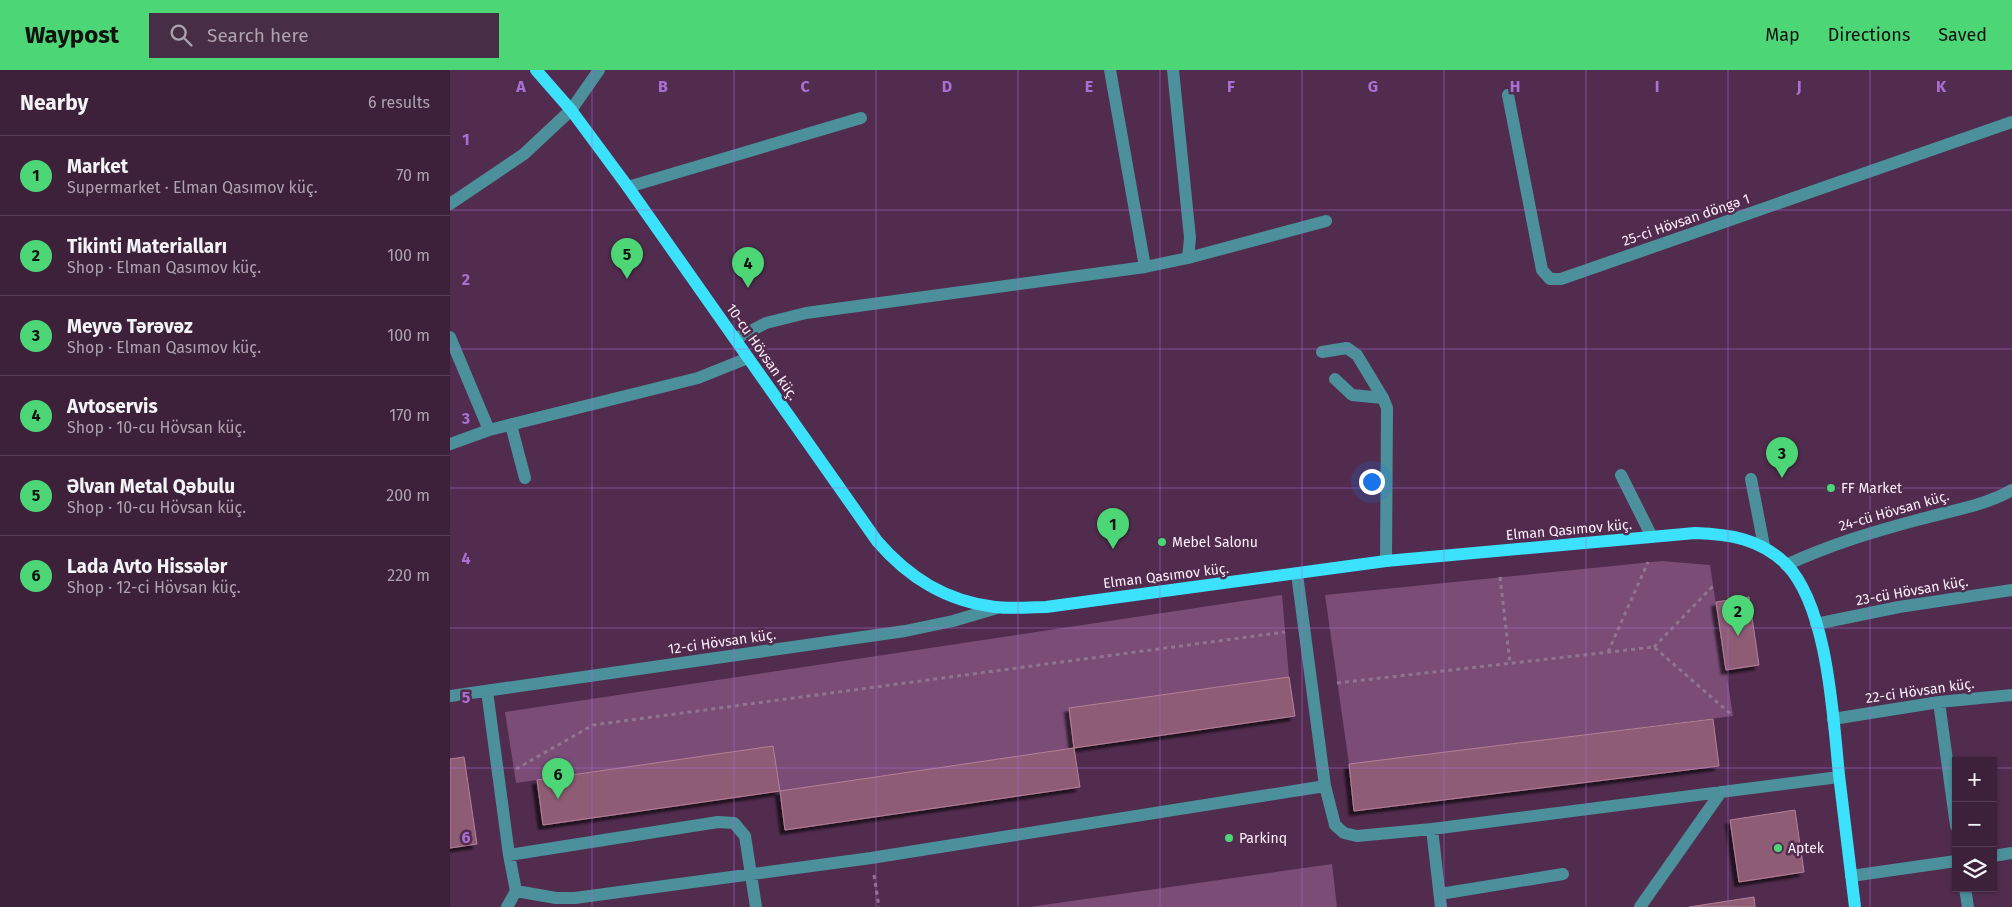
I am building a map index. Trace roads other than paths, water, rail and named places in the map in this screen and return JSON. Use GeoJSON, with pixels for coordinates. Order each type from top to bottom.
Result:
{"type":"FeatureCollection","features":[{"type":"Feature","properties":{"kind":"main road","name":"10-cu Hövsan küç."},"geometry":{"type":"LineString","coordinates":[[536,70],[571,110],[628,187],[877,541],[909,574],[924,584],[950,596],[997,608]]}},
{"type":"Feature","properties":{"kind":"main road","name":"Elman Qasımov küç."},"geometry":{"type":"LineString","coordinates":[[997,608],[1046,607],[1386,562],[1652,537],[1695,534],[1721,534],[1740,537],[1764,546],[1786,565],[1802,588],[1816,624],[1824,660],[1833,719],[1855,907]]}},
{"type":"Feature","properties":{"kind":"street"},"geometry":{"type":"LineString","coordinates":[[450,204],[524,154],[571,110],[600,70]]}},
{"type":"Feature","properties":{"kind":"street"},"geometry":{"type":"LineString","coordinates":[[1110,70],[1144,267]]}},
{"type":"Feature","properties":{"kind":"street"},"geometry":{"type":"LineString","coordinates":[[1173,70],[1190,238],[1188,258]]}},
{"type":"Feature","properties":{"kind":"street","name":"25-ci Hövsan döngə 1"},"geometry":{"type":"LineString","coordinates":[[1508,95],[1542,270],[1550,279],[1561,279],[2012,122]]}},
{"type":"Feature","properties":{"kind":"street"},"geometry":{"type":"LineString","coordinates":[[628,187],[860,118]]}},
{"type":"Feature","properties":{"kind":"street"},"geometry":{"type":"LineString","coordinates":[[735,339],[766,323],[806,313],[1144,267],[1188,258],[1326,221]]}},
{"type":"Feature","properties":{"kind":"street"},"geometry":{"type":"LineString","coordinates":[[450,338],[489,430]]}},
{"type":"Feature","properties":{"kind":"street"},"geometry":{"type":"LineString","coordinates":[[1322,352],[1347,348],[1357,355],[1387,408],[1386,562]]}},
{"type":"Feature","properties":{"kind":"street"},"geometry":{"type":"LineString","coordinates":[[450,444],[489,430],[698,378],[748,358]]}},
{"type":"Feature","properties":{"kind":"street"},"geometry":{"type":"LineString","coordinates":[[1335,379],[1352,395],[1383,398]]}},
{"type":"Feature","properties":{"kind":"street"},"geometry":{"type":"LineString","coordinates":[[511,425],[525,478]]}},
{"type":"Feature","properties":{"kind":"street"},"geometry":{"type":"LineString","coordinates":[[1621,475],[1652,537]]}},
{"type":"Feature","properties":{"kind":"street"},"geometry":{"type":"LineString","coordinates":[[1751,479],[1764,546]]}},
{"type":"Feature","properties":{"kind":"street","name":"24-cü Hövsan küç."},"geometry":{"type":"LineString","coordinates":[[1786,565],[1824,548],[1858,536],[1991,500],[2012,490]]}},
{"type":"Feature","properties":{"kind":"street"},"geometry":{"type":"LineString","coordinates":[[1297,574],[1325,786],[1335,825],[1344,832],[1357,836],[1432,829],[1840,777]]}},
{"type":"Feature","properties":{"kind":"street","name":"23-cü Hövsan küç."},"geometry":{"type":"LineString","coordinates":[[1816,624],[1899,607],[2012,590]]}},
{"type":"Feature","properties":{"kind":"street","name":"12-ci Hövsan küç."},"geometry":{"type":"LineString","coordinates":[[450,696],[905,631],[952,622],[997,608]]}},
{"type":"Feature","properties":{"kind":"street"},"geometry":{"type":"LineString","coordinates":[[487,692],[509,855],[516,891],[507,907]]}},
{"type":"Feature","properties":{"kind":"street","name":"22-ci Hövsan küç."},"geometry":{"type":"LineString","coordinates":[[1833,719],[1939,702],[2012,696]]}},
{"type":"Feature","properties":{"kind":"street"},"geometry":{"type":"LineString","coordinates":[[1939,702],[1953,802]]}},
{"type":"Feature","properties":{"kind":"street"},"geometry":{"type":"LineString","coordinates":[[516,891],[556,898],[575,898],[871,858],[1325,786]]}},
{"type":"Feature","properties":{"kind":"street"},"geometry":{"type":"LineString","coordinates":[[1640,907],[1721,792]]}},
{"type":"Feature","properties":{"kind":"street"},"geometry":{"type":"LineString","coordinates":[[509,855],[718,822],[734,823],[746,836],[756,907]]}},
{"type":"Feature","properties":{"kind":"street"},"geometry":{"type":"LineString","coordinates":[[1432,829],[1441,901],[1563,874]]}},
{"type":"Feature","properties":{"kind":"street"},"geometry":{"type":"LineString","coordinates":[[1997,855],[2012,853]]}},
{"type":"Feature","properties":{"kind":"street"},"geometry":{"type":"LineString","coordinates":[[1851,876],[1952,861]]}},
{"type":"Feature","properties":{"kind":"street"},"geometry":{"type":"LineString","coordinates":[[1966,892],[1968,907]]}},
{"type":"Feature","properties":{"kind":"place","name":"Əlvan Metal Qəbulu"},"geometry":{"type":"Point","coordinates":[627,279]}},
{"type":"Feature","properties":{"kind":"place","name":"Avtoservis"},"geometry":{"type":"Point","coordinates":[748,288]}},
{"type":"Feature","properties":{"kind":"place","name":"Meyvə Tərəvəz"},"geometry":{"type":"Point","coordinates":[1782,478]}},
{"type":"Feature","properties":{"kind":"place","name":"FF Market"},"geometry":{"type":"Point","coordinates":[1831,488]}},
{"type":"Feature","properties":{"kind":"place","name":"Mebel Salonu"},"geometry":{"type":"Point","coordinates":[1162,542]}},
{"type":"Feature","properties":{"kind":"place","name":"Market"},"geometry":{"type":"Point","coordinates":[1113,549]}},
{"type":"Feature","properties":{"kind":"place","name":"Tikinti Materialları"},"geometry":{"type":"Point","coordinates":[1738,636]}},
{"type":"Feature","properties":{"kind":"place","name":"Lada Avto Hissələr"},"geometry":{"type":"Point","coordinates":[558,799]}},
{"type":"Feature","properties":{"kind":"place","name":"Parkinq"},"geometry":{"type":"Point","coordinates":[1229,838]}},
{"type":"Feature","properties":{"kind":"place","name":"Aptek"},"geometry":{"type":"Point","coordinates":[1778,848]}}]}
